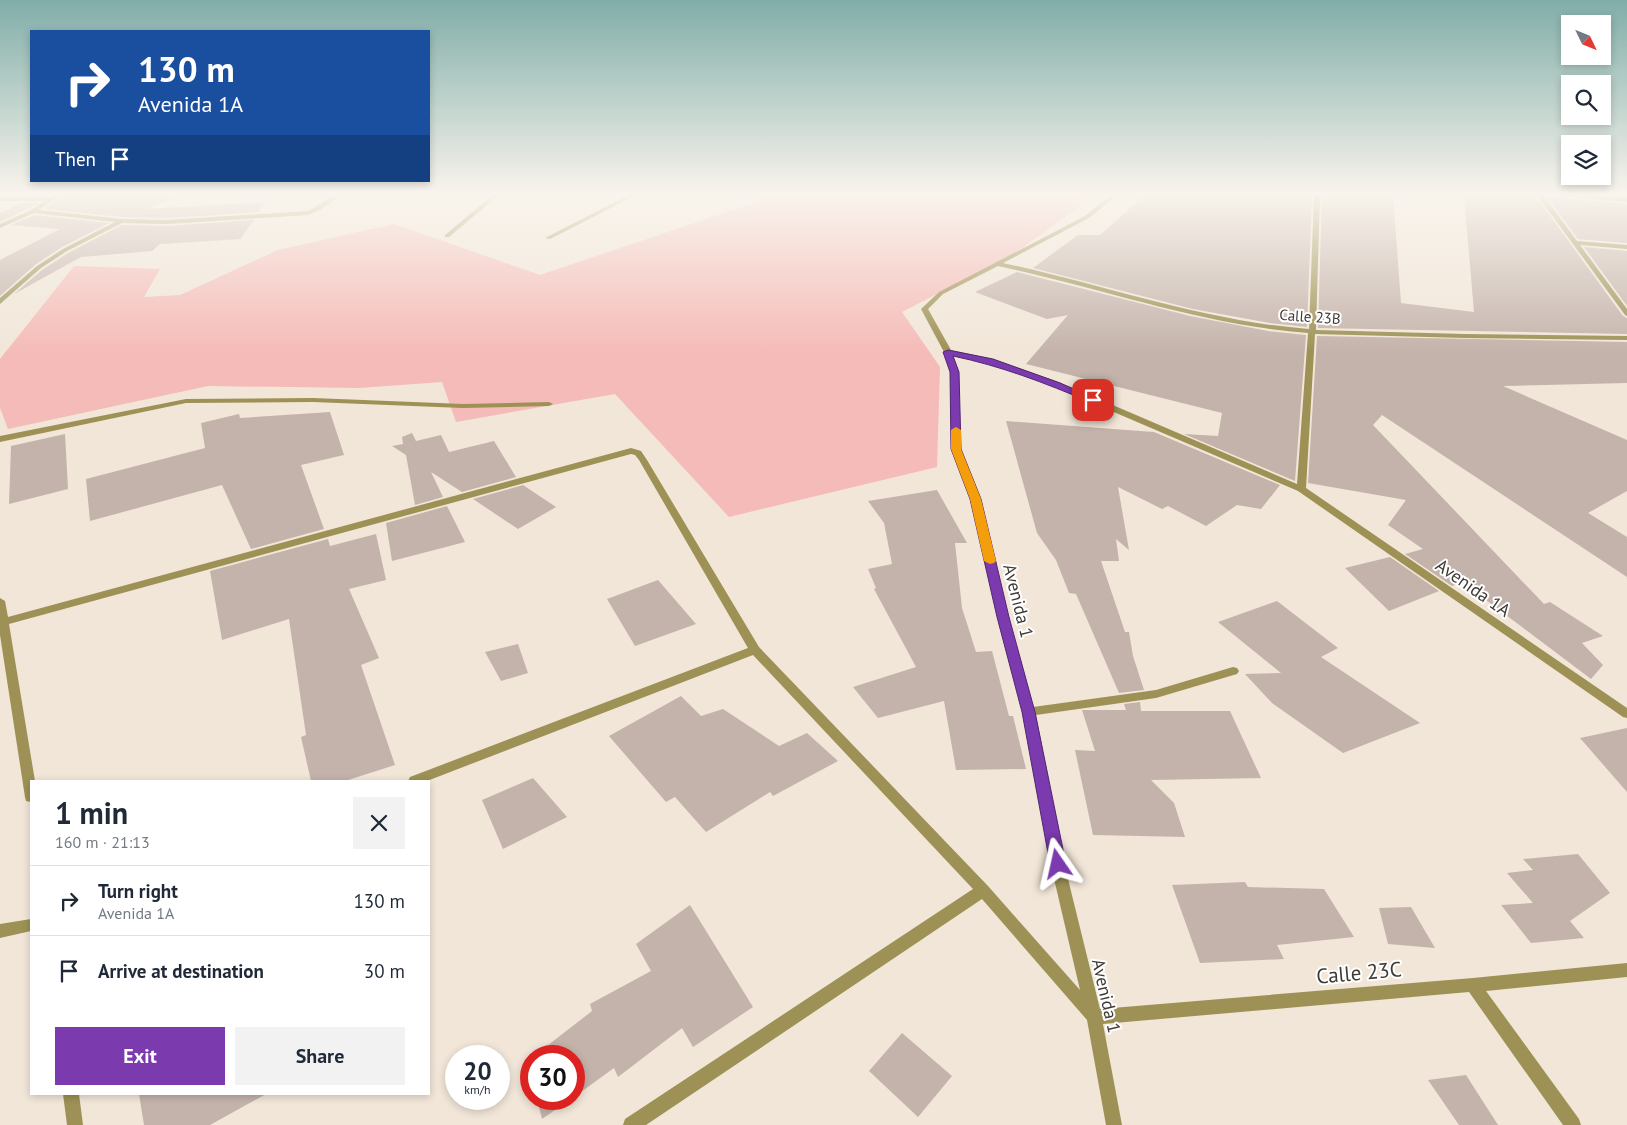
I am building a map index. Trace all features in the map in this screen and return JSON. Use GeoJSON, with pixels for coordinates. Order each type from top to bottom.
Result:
{"type":"FeatureCollection","features":[{"type":"Feature","properties":{"kind":"street"},"geometry":{"type":"LineString","coordinates":[[0,302],[39,267],[70,248]]}},
{"type":"Feature","properties":{"kind":"street","name":"Avenida 1"},"geometry":{"type":"LineString","coordinates":[[1029,248],[941,293],[924,309],[948,352],[955,372],[956,449],[975,499],[1003,617],[1029,712],[1062,884],[1094,1016],[1114,1125]]}},
{"type":"Feature","properties":{"kind":"street"},"geometry":{"type":"LineString","coordinates":[[1301,489],[1312,332],[1315,248]]}},
{"type":"Feature","properties":{"kind":"street"},"geometry":{"type":"LineString","coordinates":[[1578,248],[1627,314]]}},
{"type":"Feature","properties":{"kind":"street","name":"Calle 23B"},"geometry":{"type":"LineString","coordinates":[[998,264],[1045,273],[1200,316],[1250,325],[1312,332],[1534,338],[1627,338]]}},
{"type":"Feature","properties":{"kind":"street","name":"Avenida 1A"},"geometry":{"type":"LineString","coordinates":[[948,352],[990,361],[1056,384],[1301,489],[1627,714]]}},
{"type":"Feature","properties":{"kind":"street"},"geometry":{"type":"LineString","coordinates":[[0,439],[186,401],[313,400],[463,406],[549,404]]}},
{"type":"Feature","properties":{"kind":"street"},"geometry":{"type":"LineString","coordinates":[[2,622],[631,451],[638,453],[755,650],[983,890],[1094,1016]]}},
{"type":"Feature","properties":{"kind":"street"},"geometry":{"type":"LineString","coordinates":[[0,601],[30,791]]}},
{"type":"Feature","properties":{"kind":"street"},"geometry":{"type":"LineString","coordinates":[[417,780],[755,650]]}},
{"type":"Feature","properties":{"kind":"street"},"geometry":{"type":"LineString","coordinates":[[1029,712],[1156,694],[1233,671]]}},
{"type":"Feature","properties":{"kind":"street"},"geometry":{"type":"LineString","coordinates":[[631,1125],[983,890]]}},
{"type":"Feature","properties":{"kind":"street"},"geometry":{"type":"LineString","coordinates":[[0,931],[30,925]]}},
{"type":"Feature","properties":{"kind":"street","name":"Calle 23C"},"geometry":{"type":"LineString","coordinates":[[1094,1016],[1473,985],[1627,970]]}},
{"type":"Feature","properties":{"kind":"street"},"geometry":{"type":"LineString","coordinates":[[1473,985],[1573,1125]]}},
{"type":"Feature","properties":{"kind":"street"},"geometry":{"type":"LineString","coordinates":[[71,1095],[75,1125]]}},
{"type":"Feature","properties":{"kind":"shaded area"},"geometry":{"type":"Polygon","coordinates":[[[289,248],[461,248],[540,275],[622,248],[1023,248],[1012,255],[902,312],[940,367],[937,467],[729,517],[615,394],[456,422],[442,382],[359,388],[208,386],[8,429],[0,408],[0,359],[74,266],[160,269],[144,297],[180,295],[278,250],[289,248]]]}},
{"type":"Feature","properties":{"kind":"building"},"geometry":{"type":"Polygon","coordinates":[[[24,248],[61,248],[36,264],[0,296],[0,260],[24,248]]]}},
{"type":"Feature","properties":{"kind":"building"},"geometry":{"type":"Polygon","coordinates":[[[79,248],[156,248],[152,251],[81,257],[14,294],[42,270],[79,248]]]}},
{"type":"Feature","properties":{"kind":"building"},"geometry":{"type":"Polygon","coordinates":[[[1061,248],[1310,248],[1307,327],[1270,323],[1193,309],[1033,268],[1061,248]]]}},
{"type":"Feature","properties":{"kind":"building"},"geometry":{"type":"Polygon","coordinates":[[[1320,248],[1397,248],[1401,303],[1474,312],[1468,248],[1573,248],[1623,316],[1627,318],[1627,334],[1318,328],[1320,248]]]}},
{"type":"Feature","properties":{"kind":"building"},"geometry":{"type":"Polygon","coordinates":[[[1584,248],[1627,251],[1627,306],[1584,248]]]}},
{"type":"Feature","properties":{"kind":"building"},"geometry":{"type":"Polygon","coordinates":[[[1017,272],[1190,316],[1268,331],[1306,335],[1295,481],[1184,434],[1218,436],[1222,413],[1026,364],[1068,315],[1047,319],[975,292],[1017,272]]]}},
{"type":"Feature","properties":{"kind":"building"},"geometry":{"type":"Polygon","coordinates":[[[1317,336],[1627,342],[1627,383],[1503,386],[1627,440],[1627,491],[1588,513],[1627,537],[1627,577],[1382,415],[1373,425],[1544,604],[1550,602],[1603,636],[1582,643],[1603,665],[1591,679],[1462,582],[1452,586],[1405,554],[1423,549],[1388,525],[1406,500],[1308,483],[1317,336]]]}},
{"type":"Feature","properties":{"kind":"building"},"geometry":{"type":"Polygon","coordinates":[[[330,412],[344,455],[301,465],[324,529],[251,549],[222,485],[90,521],[86,479],[205,448],[201,423],[239,414],[240,418],[330,412]]]}},
{"type":"Feature","properties":{"kind":"building"},"geometry":{"type":"Polygon","coordinates":[[[1006,421],[1154,432],[1280,485],[1261,509],[1237,505],[1206,526],[1168,506],[1162,509],[1118,487],[1129,550],[1116,539],[1119,561],[1101,561],[1125,632],[1129,632],[1133,656],[1144,690],[1119,693],[1076,594],[1069,593],[1056,560],[1037,533],[1006,421]]]}},
{"type":"Feature","properties":{"kind":"building"},"geometry":{"type":"Polygon","coordinates":[[[412,433],[416,441],[441,435],[449,452],[494,441],[516,477],[462,492],[431,472],[443,497],[415,505],[406,455],[392,446],[403,444],[402,437],[412,433]]]}},
{"type":"Feature","properties":{"kind":"building"},"geometry":{"type":"Polygon","coordinates":[[[65,434],[68,489],[9,504],[11,446],[65,434]]]}},
{"type":"Feature","properties":{"kind":"building"},"geometry":{"type":"Polygon","coordinates":[[[523,485],[556,507],[518,529],[473,499],[523,485]]]}},
{"type":"Feature","properties":{"kind":"building"},"geometry":{"type":"Polygon","coordinates":[[[937,490],[967,543],[955,543],[962,608],[976,652],[992,651],[1009,716],[1013,716],[1026,769],[956,770],[944,701],[878,718],[853,687],[916,667],[874,589],[876,588],[868,569],[892,564],[884,523],[868,501],[937,490]]]}},
{"type":"Feature","properties":{"kind":"building"},"geometry":{"type":"Polygon","coordinates":[[[447,506],[465,542],[392,561],[386,523],[447,506]]]}},
{"type":"Feature","properties":{"kind":"building"},"geometry":{"type":"Polygon","coordinates":[[[376,534],[386,580],[349,589],[379,658],[361,665],[395,765],[348,780],[311,780],[301,737],[306,735],[289,619],[222,640],[210,571],[328,539],[330,546],[376,534]]]}},
{"type":"Feature","properties":{"kind":"building"},"geometry":{"type":"Polygon","coordinates":[[[1390,557],[1439,591],[1389,611],[1345,568],[1390,557]]]}},
{"type":"Feature","properties":{"kind":"building"},"geometry":{"type":"Polygon","coordinates":[[[658,580],[696,624],[635,646],[607,599],[658,580]]]}},
{"type":"Feature","properties":{"kind":"building"},"geometry":{"type":"Polygon","coordinates":[[[1277,601],[1338,648],[1321,657],[1420,723],[1343,753],[1272,703],[1245,674],[1281,673],[1218,622],[1277,601]]]}},
{"type":"Feature","properties":{"kind":"building"},"geometry":{"type":"Polygon","coordinates":[[[518,644],[528,673],[501,681],[485,652],[518,644]]]}},
{"type":"Feature","properties":{"kind":"building"},"geometry":{"type":"Polygon","coordinates":[[[681,696],[701,716],[723,709],[779,746],[807,733],[838,761],[773,796],[770,792],[706,832],[675,797],[666,802],[609,736],[681,696]]]}},
{"type":"Feature","properties":{"kind":"building"},"geometry":{"type":"Polygon","coordinates":[[[1140,702],[1141,711],[1230,711],[1261,778],[1151,780],[1174,803],[1185,837],[1093,835],[1075,750],[1095,751],[1082,710],[1126,710],[1124,704],[1140,702]]]}},
{"type":"Feature","properties":{"kind":"building"},"geometry":{"type":"Polygon","coordinates":[[[1627,728],[1627,792],[1580,738],[1627,728]]]}},
{"type":"Feature","properties":{"kind":"building"},"geometry":{"type":"Polygon","coordinates":[[[533,778],[567,817],[503,849],[482,800],[533,778]]]}},
{"type":"Feature","properties":{"kind":"building"},"geometry":{"type":"Polygon","coordinates":[[[1578,854],[1610,893],[1570,921],[1584,938],[1531,943],[1501,905],[1533,903],[1507,873],[1533,870],[1523,859],[1578,854]]]}},
{"type":"Feature","properties":{"kind":"building"},"geometry":{"type":"Polygon","coordinates":[[[1245,882],[1248,887],[1324,889],[1354,937],[1277,945],[1284,959],[1200,963],[1172,885],[1245,882]]]}},
{"type":"Feature","properties":{"kind":"building"},"geometry":{"type":"Polygon","coordinates":[[[690,905],[753,1007],[693,1047],[682,1028],[618,1077],[614,1068],[585,1089],[585,1045],[548,1045],[592,1011],[590,1004],[651,971],[636,944],[690,905]]]}},
{"type":"Feature","properties":{"kind":"building"},"geometry":{"type":"Polygon","coordinates":[[[1411,907],[1435,948],[1388,944],[1379,908],[1411,907]]]}},
{"type":"Feature","properties":{"kind":"building"},"geometry":{"type":"Polygon","coordinates":[[[902,1033],[952,1076],[918,1117],[869,1071],[902,1033]]]}},
{"type":"Feature","properties":{"kind":"building"},"geometry":{"type":"Polygon","coordinates":[[[1466,1075],[1498,1125],[1459,1125],[1428,1080],[1466,1075]]]}},
{"type":"Feature","properties":{"kind":"building"},"geometry":{"type":"Polygon","coordinates":[[[139,1095],[264,1095],[210,1125],[144,1125],[139,1095]]]}},
{"type":"Feature","properties":{"kind":"building"},"geometry":{"type":"Polygon","coordinates":[[[540,1110],[555,1110],[542,1119],[540,1110]]]}},
{"type":"Feature","properties":{"kind":"slow traffic"},"geometry":{"type":"LineString","coordinates":[[956,430],[956,449],[975,499],[990,561]]}},
{"type":"Feature","properties":{"kind":"route"},"geometry":{"type":"LineString","coordinates":[[1058,864],[1029,712],[1003,617],[975,499],[956,449],[955,372],[948,352],[990,361],[1056,384],[1093,400]]}}]}
